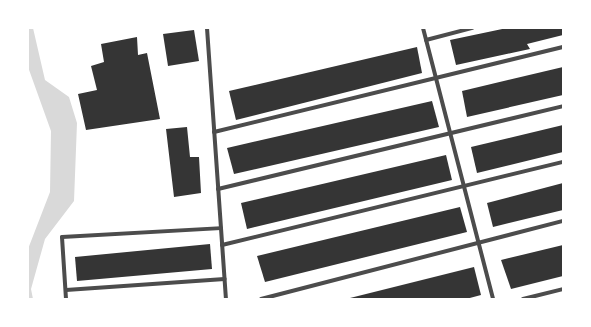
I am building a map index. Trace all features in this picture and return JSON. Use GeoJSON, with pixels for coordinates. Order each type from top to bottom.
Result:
{"type":"FeatureCollection","features":[{"type":"Feature","properties":{"kind":"street"},"geometry":{"type":"LineString","coordinates":[[207,28],[226,299]]}},
{"type":"Feature","properties":{"kind":"street"},"geometry":{"type":"LineString","coordinates":[[423,28],[493,299]]}},
{"type":"Feature","properties":{"kind":"street"},"geometry":{"type":"LineString","coordinates":[[426,40],[472,28]]}},
{"type":"Feature","properties":{"kind":"street"},"geometry":{"type":"LineString","coordinates":[[214,132],[563,47]]}},
{"type":"Feature","properties":{"kind":"street"},"geometry":{"type":"LineString","coordinates":[[218,189],[563,106]]}},
{"type":"Feature","properties":{"kind":"street"},"geometry":{"type":"LineString","coordinates":[[222,245],[563,162]]}},
{"type":"Feature","properties":{"kind":"street"},"geometry":{"type":"LineString","coordinates":[[261,299],[563,221]]}},
{"type":"Feature","properties":{"kind":"street"},"geometry":{"type":"LineString","coordinates":[[66,299],[62,237],[221,228]]}},
{"type":"Feature","properties":{"kind":"street"},"geometry":{"type":"LineString","coordinates":[[66,290],[225,279]]}},
{"type":"Feature","properties":{"kind":"street"},"geometry":{"type":"LineString","coordinates":[[523,299],[563,289]]}},
{"type":"Feature","properties":{"kind":"shaded area"},"geometry":{"type":"Polygon","coordinates":[[[28,28],[33,28],[45,80],[69,97],[77,123],[74,201],[45,239],[31,289],[33,299],[28,299],[28,249],[50,192],[51,131],[28,67],[28,28]]]}},
{"type":"Feature","properties":{"kind":"building"},"geometry":{"type":"Polygon","coordinates":[[[507,28],[563,28],[563,35],[527,44],[530,49],[456,65],[450,40],[507,28]]]}},
{"type":"Feature","properties":{"kind":"building"},"geometry":{"type":"Polygon","coordinates":[[[194,30],[199,61],[168,66],[163,34],[194,30]]]}},
{"type":"Feature","properties":{"kind":"building"},"geometry":{"type":"Polygon","coordinates":[[[137,37],[138,55],[147,53],[160,119],[86,130],[78,94],[97,90],[91,66],[104,62],[101,44],[137,37]]]}},
{"type":"Feature","properties":{"kind":"building"},"geometry":{"type":"Polygon","coordinates":[[[417,47],[422,73],[236,120],[229,91],[417,47]]]}},
{"type":"Feature","properties":{"kind":"building"},"geometry":{"type":"Polygon","coordinates":[[[563,67],[563,95],[467,117],[462,91],[563,67]]]}},
{"type":"Feature","properties":{"kind":"building"},"geometry":{"type":"Polygon","coordinates":[[[432,101],[439,127],[234,174],[227,148],[432,101]]]}},
{"type":"Feature","properties":{"kind":"building"},"geometry":{"type":"Polygon","coordinates":[[[563,125],[563,152],[477,173],[471,147],[563,125]]]}},
{"type":"Feature","properties":{"kind":"building"},"geometry":{"type":"Polygon","coordinates":[[[187,127],[190,157],[199,157],[201,193],[174,197],[166,129],[187,127]]]}},
{"type":"Feature","properties":{"kind":"building"},"geometry":{"type":"Polygon","coordinates":[[[446,155],[452,180],[247,229],[241,203],[446,155]]]}},
{"type":"Feature","properties":{"kind":"building"},"geometry":{"type":"Polygon","coordinates":[[[563,183],[563,210],[493,227],[487,203],[563,183]]]}},
{"type":"Feature","properties":{"kind":"building"},"geometry":{"type":"Polygon","coordinates":[[[460,207],[467,232],[265,282],[257,256],[460,207]]]}},
{"type":"Feature","properties":{"kind":"building"},"geometry":{"type":"Polygon","coordinates":[[[210,244],[212,269],[77,281],[75,257],[210,244]]]}},
{"type":"Feature","properties":{"kind":"building"},"geometry":{"type":"Polygon","coordinates":[[[563,245],[563,276],[511,289],[501,260],[563,245]]]}},
{"type":"Feature","properties":{"kind":"building"},"geometry":{"type":"Polygon","coordinates":[[[474,267],[481,295],[466,299],[346,299],[474,267]]]}}]}
